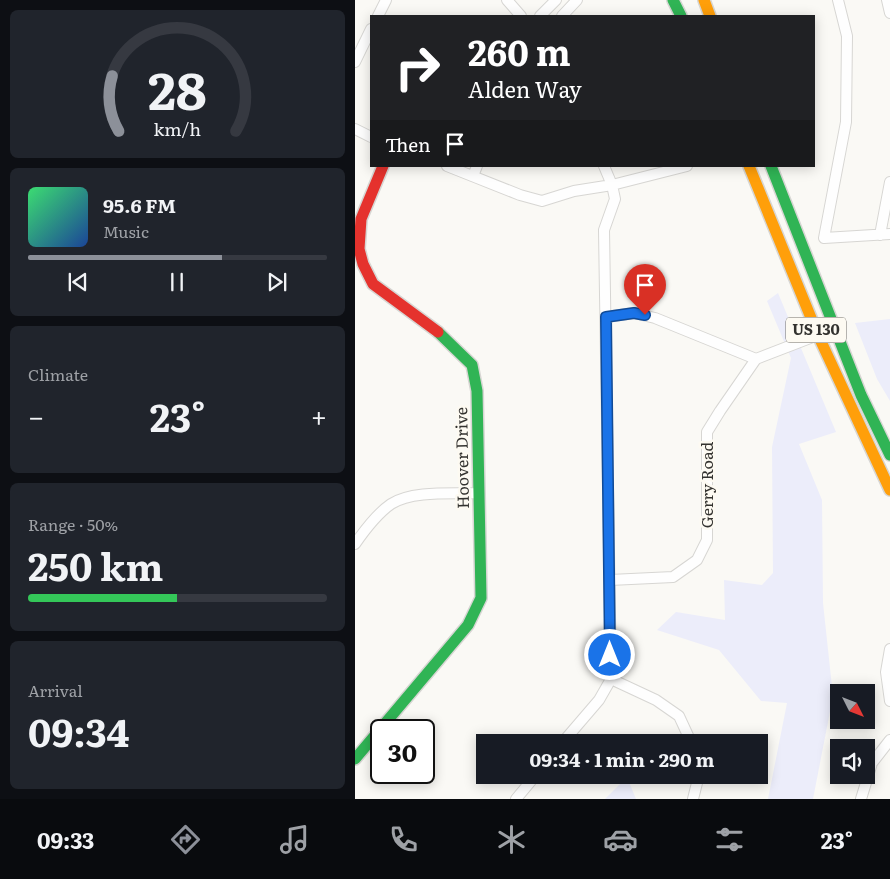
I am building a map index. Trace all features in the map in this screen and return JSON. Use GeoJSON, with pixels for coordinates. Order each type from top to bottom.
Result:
{"type":"FeatureCollection","features":[{"type":"Feature","properties":{"kind":"main road"},"geometry":{"type":"LineString","coordinates":[[673,0],[680,15]]}},
{"type":"Feature","properties":{"kind":"main road"},"geometry":{"type":"LineString","coordinates":[[703,0],[710,15]]}},
{"type":"Feature","properties":{"kind":"main road","name":"Hoover Drive"},"geometry":{"type":"LineString","coordinates":[[355,759],[468,625],[481,598],[477,391],[472,365],[445,336],[373,284],[357,249],[361,219],[383,167]]}},
{"type":"Feature","properties":{"kind":"main road","name":"US 130"},"geometry":{"type":"LineString","coordinates":[[749,167],[818,335],[890,490]]}},
{"type":"Feature","properties":{"kind":"main road","name":"US 130"},"geometry":{"type":"LineString","coordinates":[[771,167],[839,340],[872,420],[890,455]]}},
{"type":"Feature","properties":{"kind":"main road"},"geometry":{"type":"LineString","coordinates":[[872,420],[890,428]]}},
{"type":"Feature","properties":{"kind":"street"},"geometry":{"type":"LineString","coordinates":[[378,15],[386,0]]}},
{"type":"Feature","properties":{"kind":"street"},"geometry":{"type":"LineString","coordinates":[[507,0],[520,15]]}},
{"type":"Feature","properties":{"kind":"street"},"geometry":{"type":"LineString","coordinates":[[541,15],[556,0]]}},
{"type":"Feature","properties":{"kind":"street"},"geometry":{"type":"LineString","coordinates":[[563,15],[577,0]]}},
{"type":"Feature","properties":{"kind":"street"},"geometry":{"type":"LineString","coordinates":[[838,0],[847,36],[846,122],[824,238],[885,234],[890,182]]}},
{"type":"Feature","properties":{"kind":"street"},"geometry":{"type":"LineString","coordinates":[[887,0],[890,13]]}},
{"type":"Feature","properties":{"kind":"street"},"geometry":{"type":"LineString","coordinates":[[355,62],[370,31]]}},
{"type":"Feature","properties":{"kind":"street"},"geometry":{"type":"LineString","coordinates":[[355,129],[370,136]]}},
{"type":"Feature","properties":{"kind":"street"},"geometry":{"type":"LineString","coordinates":[[570,734],[599,700],[611,679],[604,230],[615,200],[603,167]]}},
{"type":"Feature","properties":{"kind":"street"},"geometry":{"type":"LineString","coordinates":[[460,168],[475,171],[520,195],[542,201],[574,191],[611,185],[683,167]]}},
{"type":"Feature","properties":{"kind":"street"},"geometry":{"type":"LineString","coordinates":[[606,317],[634,313],[655,318],[756,359],[818,335]]}},
{"type":"Feature","properties":{"kind":"street","name":"Gerry Road"},"geometry":{"type":"LineString","coordinates":[[610,580],[673,577],[697,560],[707,540],[707,432],[756,359]]}},
{"type":"Feature","properties":{"kind":"street"},"geometry":{"type":"LineString","coordinates":[[355,544],[392,504],[414,496],[478,493]]}},
{"type":"Feature","properties":{"kind":"street"},"geometry":{"type":"LineString","coordinates":[[890,649],[886,672],[890,701]]}},
{"type":"Feature","properties":{"kind":"street"},"geometry":{"type":"LineString","coordinates":[[611,679],[656,700],[679,716],[687,734]]}},
{"type":"Feature","properties":{"kind":"street"},"geometry":{"type":"LineString","coordinates":[[861,799],[872,764],[890,740]]}},
{"type":"Feature","properties":{"kind":"street"},"geometry":{"type":"LineString","coordinates":[[516,799],[528,784]]}},
{"type":"Feature","properties":{"kind":"street"},"geometry":{"type":"LineString","coordinates":[[693,799],[697,784]]}},
{"type":"Feature","properties":{"kind":"shaded area"},"geometry":{"type":"Polygon","coordinates":[[[778,293],[836,432],[799,444],[822,500],[823,603],[832,684],[830,684],[830,711],[813,799],[768,799],[787,703],[761,701],[719,650],[657,630],[676,612],[725,620],[724,580],[762,585],[773,573],[772,447],[791,358],[767,301],[778,293]]]}},
{"type":"Feature","properties":{"kind":"shaded area"},"geometry":{"type":"Polygon","coordinates":[[[890,319],[890,401],[877,379],[855,323],[890,319]]]}},
{"type":"Feature","properties":{"kind":"shaded area"},"geometry":{"type":"Polygon","coordinates":[[[620,784],[630,784],[636,799],[605,799],[620,784]]]}},
{"type":"Feature","properties":{"kind":"traffic: fast"},"geometry":{"type":"LineString","coordinates":[[673,0],[680,15]]}},
{"type":"Feature","properties":{"kind":"traffic: fast"},"geometry":{"type":"LineString","coordinates":[[771,167],[861,395],[890,455]]}},
{"type":"Feature","properties":{"kind":"traffic: fast"},"geometry":{"type":"LineString","coordinates":[[355,759],[468,625],[481,598],[477,391],[472,365],[438,332]]}},
{"type":"Feature","properties":{"kind":"traffic: slow"},"geometry":{"type":"LineString","coordinates":[[704,0],[710,15]]}},
{"type":"Feature","properties":{"kind":"traffic: slow"},"geometry":{"type":"LineString","coordinates":[[749,167],[818,335],[890,490]]}},
{"type":"Feature","properties":{"kind":"traffic: jam"},"geometry":{"type":"LineString","coordinates":[[383,167],[361,219],[359,249],[363,264],[373,284],[438,332]]}},
{"type":"Feature","properties":{"kind":"route"},"geometry":{"type":"LineString","coordinates":[[610,655],[606,317],[634,313],[645,315]]}}]}
